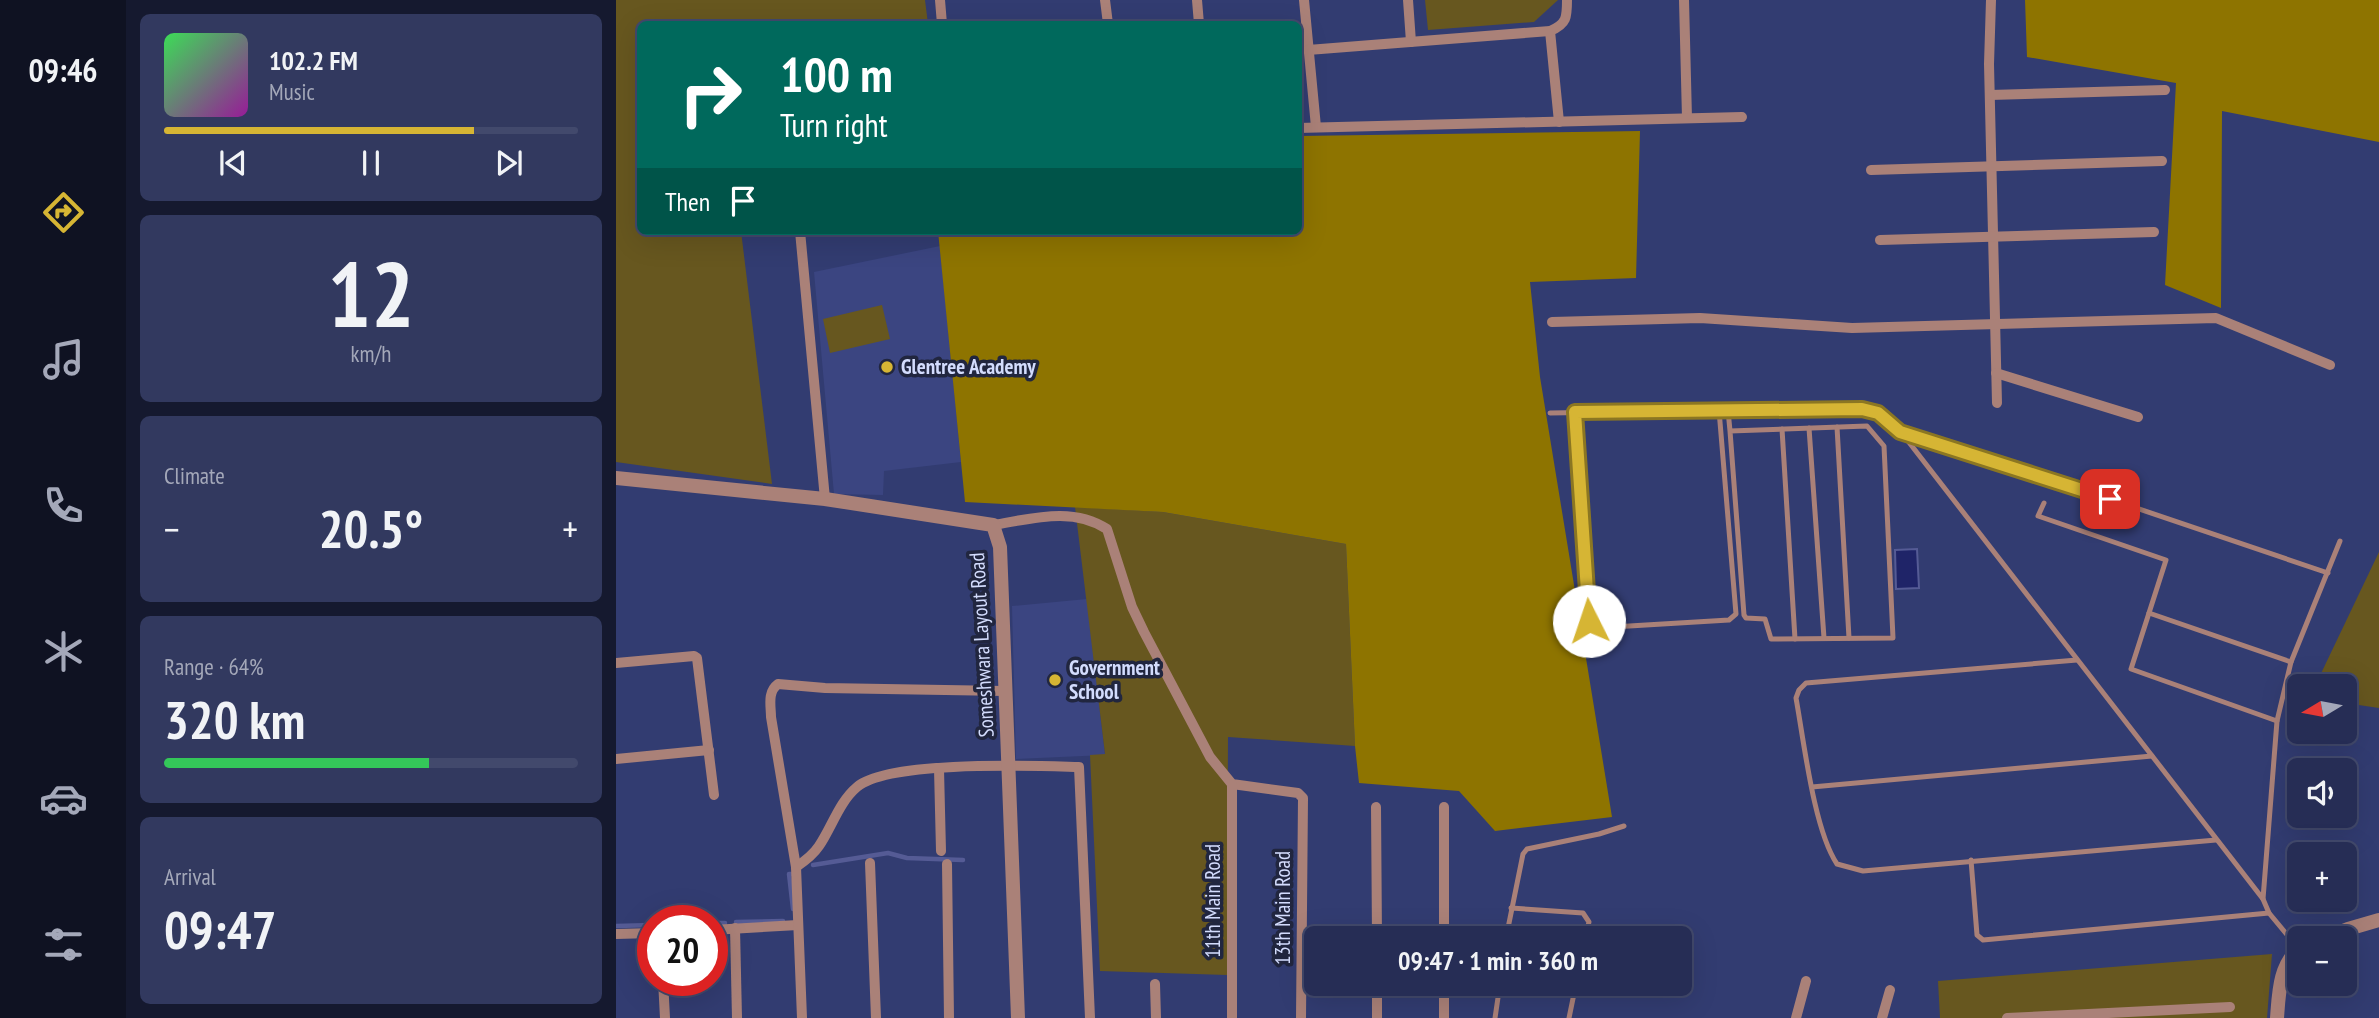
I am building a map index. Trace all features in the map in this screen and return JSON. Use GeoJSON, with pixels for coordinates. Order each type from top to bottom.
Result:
{"type":"FeatureCollection","features":[{"type":"Feature","properties":{"kind":"street"},"geometry":{"type":"LineString","coordinates":[[940,0],[942,21]]}},
{"type":"Feature","properties":{"kind":"street"},"geometry":{"type":"LineString","coordinates":[[1105,0],[1108,21]]}},
{"type":"Feature","properties":{"kind":"street"},"geometry":{"type":"LineString","coordinates":[[1197,0],[1199,21]]}},
{"type":"Feature","properties":{"kind":"street"},"geometry":{"type":"LineString","coordinates":[[1304,0],[1316,127]]}},
{"type":"Feature","properties":{"kind":"street"},"geometry":{"type":"LineString","coordinates":[[1408,0],[1411,42]]}},
{"type":"Feature","properties":{"kind":"street"},"geometry":{"type":"LineString","coordinates":[[1308,50],[1550,31],[1561,26],[1567,15],[1567,0]]}},
{"type":"Feature","properties":{"kind":"street"},"geometry":{"type":"LineString","coordinates":[[1684,0],[1687,118]]}},
{"type":"Feature","properties":{"kind":"street"},"geometry":{"type":"LineString","coordinates":[[1991,0],[1990,95],[1997,403]]}},
{"type":"Feature","properties":{"kind":"street"},"geometry":{"type":"LineString","coordinates":[[1550,31],[1559,122]]}},
{"type":"Feature","properties":{"kind":"street"},"geometry":{"type":"LineString","coordinates":[[1990,95],[2165,90]]}},
{"type":"Feature","properties":{"kind":"street"},"geometry":{"type":"LineString","coordinates":[[1302,128],[1742,117]]}},
{"type":"Feature","properties":{"kind":"street"},"geometry":{"type":"LineString","coordinates":[[1871,170],[2162,161]]}},
{"type":"Feature","properties":{"kind":"street"},"geometry":{"type":"LineString","coordinates":[[1880,240],[2154,232]]}},
{"type":"Feature","properties":{"kind":"street"},"geometry":{"type":"LineString","coordinates":[[800,235],[825,499]]}},
{"type":"Feature","properties":{"kind":"street"},"geometry":{"type":"LineString","coordinates":[[1552,323],[1700,318],[1852,328],[2216,318],[2330,365]]}},
{"type":"Feature","properties":{"kind":"street"},"geometry":{"type":"LineString","coordinates":[[1996,373],[2138,417]]}},
{"type":"Feature","properties":{"kind":"street","name":"Someshwara Layout Road"},"geometry":{"type":"LineString","coordinates":[[616,478],[825,499],[993,525],[1000,547],[1018,1018]]}},
{"type":"Feature","properties":{"kind":"street"},"geometry":{"type":"LineString","coordinates":[[993,525],[1051,515],[1080,517],[1107,528],[1132,607],[1144,632],[1210,757],[1232,784]]}},
{"type":"Feature","properties":{"kind":"street"},"geometry":{"type":"LineString","coordinates":[[616,663],[694,656],[697,658],[714,795]]}},
{"type":"Feature","properties":{"kind":"street"},"geometry":{"type":"LineString","coordinates":[[802,1018],[796,867],[771,717],[773,688],[778,684],[825,688],[1005,691]]}},
{"type":"Feature","properties":{"kind":"street"},"geometry":{"type":"LineString","coordinates":[[616,759],[709,750]]}},
{"type":"Feature","properties":{"kind":"street"},"geometry":{"type":"LineString","coordinates":[[796,867],[819,847],[841,807],[856,787],[871,778],[939,769],[1008,765],[1079,767],[1090,1018]]}},
{"type":"Feature","properties":{"kind":"street"},"geometry":{"type":"LineString","coordinates":[[939,769],[941,851]]}},
{"type":"Feature","properties":{"kind":"street","name":"13th Main Road"},"geometry":{"type":"LineString","coordinates":[[1232,784],[1298,793],[1303,798],[1301,1018]]}},
{"type":"Feature","properties":{"kind":"street","name":"11th Main Road"},"geometry":{"type":"LineString","coordinates":[[1232,784],[1232,1018]]}},
{"type":"Feature","properties":{"kind":"street"},"geometry":{"type":"LineString","coordinates":[[1376,807],[1377,926]]}},
{"type":"Feature","properties":{"kind":"street"},"geometry":{"type":"LineString","coordinates":[[1444,807],[1444,926]]}},
{"type":"Feature","properties":{"kind":"street"},"geometry":{"type":"LineString","coordinates":[[870,863],[876,1018]]}},
{"type":"Feature","properties":{"kind":"street"},"geometry":{"type":"LineString","coordinates":[[947,864],[949,1018]]}},
{"type":"Feature","properties":{"kind":"street"},"geometry":{"type":"LineString","coordinates":[[2357,926],[2379,920]]}},
{"type":"Feature","properties":{"kind":"street"},"geometry":{"type":"LineString","coordinates":[[728,929],[798,925]]}},
{"type":"Feature","properties":{"kind":"street"},"geometry":{"type":"LineString","coordinates":[[735,929],[737,1018]]}},
{"type":"Feature","properties":{"kind":"street"},"geometry":{"type":"LineString","coordinates":[[616,934],[637,933]]}},
{"type":"Feature","properties":{"kind":"street"},"geometry":{"type":"LineString","coordinates":[[2277,1018],[2281,980],[2287,964]]}},
{"type":"Feature","properties":{"kind":"street"},"geometry":{"type":"LineString","coordinates":[[1796,1018],[1806,981]]}},
{"type":"Feature","properties":{"kind":"street"},"geometry":{"type":"LineString","coordinates":[[1155,984],[1156,1018]]}},
{"type":"Feature","properties":{"kind":"street"},"geometry":{"type":"LineString","coordinates":[[1882,1018],[1890,990]]}},
{"type":"Feature","properties":{"kind":"street"},"geometry":{"type":"LineString","coordinates":[[664,996],[666,1018]]}},
{"type":"Feature","properties":{"kind":"street"},"geometry":{"type":"LineString","coordinates":[[1377,996],[1377,1018]]}},
{"type":"Feature","properties":{"kind":"street"},"geometry":{"type":"LineString","coordinates":[[1444,996],[1444,1018]]}},
{"type":"Feature","properties":{"kind":"street"},"geometry":{"type":"LineString","coordinates":[[2007,1018],[2230,1007]]}},
{"type":"Feature","properties":{"kind":"lane"},"geometry":{"type":"LineString","coordinates":[[1550,413],[1862,409],[1878,413],[1900,432],[2263,899],[2269,913],[2287,934]]}},
{"type":"Feature","properties":{"kind":"lane"},"geometry":{"type":"LineString","coordinates":[[1575,412],[1589,621],[1596,628],[1729,620],[1736,614],[1719,410]]}},
{"type":"Feature","properties":{"kind":"lane"},"geometry":{"type":"LineString","coordinates":[[1728,410],[1744,615],[1748,620],[1765,620],[1769,639],[1894,637],[1886,450],[1867,426],[1730,431]]}},
{"type":"Feature","properties":{"kind":"lane"},"geometry":{"type":"LineString","coordinates":[[1837,427],[1849,638]]}},
{"type":"Feature","properties":{"kind":"lane"},"geometry":{"type":"LineString","coordinates":[[1809,428],[1824,638]]}},
{"type":"Feature","properties":{"kind":"lane"},"geometry":{"type":"LineString","coordinates":[[1782,429],[1795,639]]}},
{"type":"Feature","properties":{"kind":"lane"},"geometry":{"type":"LineString","coordinates":[[1900,432],[2086,491],[2328,573]]}},
{"type":"Feature","properties":{"kind":"lane"},"geometry":{"type":"LineString","coordinates":[[2044,503],[2038,516],[2166,560],[2131,669],[2277,721]]}},
{"type":"Feature","properties":{"kind":"lane"},"geometry":{"type":"LineString","coordinates":[[2263,899],[2277,721],[2291,662],[2340,541]]}},
{"type":"Feature","properties":{"kind":"lane"},"geometry":{"type":"LineString","coordinates":[[2149,613],[2291,662]]}},
{"type":"Feature","properties":{"kind":"lane"},"geometry":{"type":"LineString","coordinates":[[2077,660],[1806,683],[1796,698],[1812,787],[1828,850],[1837,864],[1863,871],[2216,840]]}},
{"type":"Feature","properties":{"kind":"lane"},"geometry":{"type":"LineString","coordinates":[[1812,787],[2152,756]]}},
{"type":"Feature","properties":{"kind":"lane"},"geometry":{"type":"LineString","coordinates":[[1508,926],[1523,854],[1528,849],[1599,834],[1623,826]]}},
{"type":"Feature","properties":{"kind":"lane"},"geometry":{"type":"LineString","coordinates":[[1971,860],[1977,935],[1983,940],[2269,913]]}},
{"type":"Feature","properties":{"kind":"lane"},"geometry":{"type":"LineString","coordinates":[[1511,908],[1583,913],[1589,922],[1588,926]]}},
{"type":"Feature","properties":{"kind":"lane"},"geometry":{"type":"LineString","coordinates":[[1494,1018],[1498,996]]}},
{"type":"Feature","properties":{"kind":"lane"},"geometry":{"type":"LineString","coordinates":[[1569,1018],[1574,996]]}},
{"type":"Feature","properties":{"kind":"shaded area"},"geometry":{"type":"Polygon","coordinates":[[[616,0],[925,0],[928,21],[637,21],[637,235],[741,235],[772,484],[616,462],[616,0]]]}},
{"type":"Feature","properties":{"kind":"shaded area"},"geometry":{"type":"Polygon","coordinates":[[[1425,0],[1558,0],[1534,22],[1428,30],[1425,0]]]}},
{"type":"Feature","properties":{"kind":"shaded area"},"geometry":{"type":"Polygon","coordinates":[[[2025,0],[2379,0],[2379,142],[2222,111],[2221,308],[2165,285],[2176,83],[2027,57],[2025,0]]]}},
{"type":"Feature","properties":{"kind":"shaded area"},"geometry":{"type":"Polygon","coordinates":[[[1640,131],[1636,278],[1530,282],[1540,377],[1612,817],[1495,831],[1459,791],[1359,783],[1346,544],[1163,512],[965,502],[938,235],[1302,235],[1302,136],[1640,131]]]}},
{"type":"Feature","properties":{"kind":"shaded area","name":"Glentree Academy"},"geometry":{"type":"Polygon","coordinates":[[[940,246],[961,462],[884,471],[883,495],[834,494],[814,272],[940,246]]]}},
{"type":"Feature","properties":{"kind":"shaded area"},"geometry":{"type":"Polygon","coordinates":[[[882,305],[890,339],[830,353],[823,319],[882,305]]]}},
{"type":"Feature","properties":{"kind":"shaded area"},"geometry":{"type":"Polygon","coordinates":[[[1075,507],[1163,512],[1346,544],[1355,746],[1228,737],[1227,975],[1100,971],[1090,755],[1105,754],[1075,507]]]}},
{"type":"Feature","properties":{"kind":"shaded area"},"geometry":{"type":"Polygon","coordinates":[[[1917,549],[1919,588],[1896,589],[1895,550],[1917,549]]]}},
{"type":"Feature","properties":{"kind":"shaded area"},"geometry":{"type":"Polygon","coordinates":[[[2379,552],[2379,708],[2357,705],[2357,674],[2321,674],[2379,552]]]}},
{"type":"Feature","properties":{"kind":"shaded area","name":"Government School"},"geometry":{"type":"Polygon","coordinates":[[[1087,599],[1105,755],[1016,759],[1012,606],[1087,599]]]}},
{"type":"Feature","properties":{"kind":"shaded area"},"geometry":{"type":"Polygon","coordinates":[[[2272,954],[2267,1018],[1940,1018],[1938,981],[2272,954]]]}},
{"type":"Feature","properties":{"kind":"waterway"},"geometry":{"type":"LineString","coordinates":[[813,865],[888,853],[907,858],[963,860]]}},
{"type":"Feature","properties":{"kind":"waterway"},"geometry":{"type":"LineString","coordinates":[[792,874],[789,874],[793,909]]}},
{"type":"Feature","properties":{"kind":"waterway"},"geometry":{"type":"LineString","coordinates":[[736,922],[783,921]]}},
{"type":"Feature","properties":{"kind":"waterway"},"geometry":{"type":"LineString","coordinates":[[616,926],[637,925]]}},
{"type":"Feature","properties":{"kind":"place","name":"Glentree Academy"},"geometry":{"type":"Point","coordinates":[887,367]}},
{"type":"Feature","properties":{"kind":"place","name":"Government School"},"geometry":{"type":"Point","coordinates":[1055,680]}},
{"type":"Feature","properties":{"kind":"route"},"geometry":{"type":"LineString","coordinates":[[1589,621],[1575,412],[1862,409],[1878,413],[1900,432],[2110,499]]}}]}
